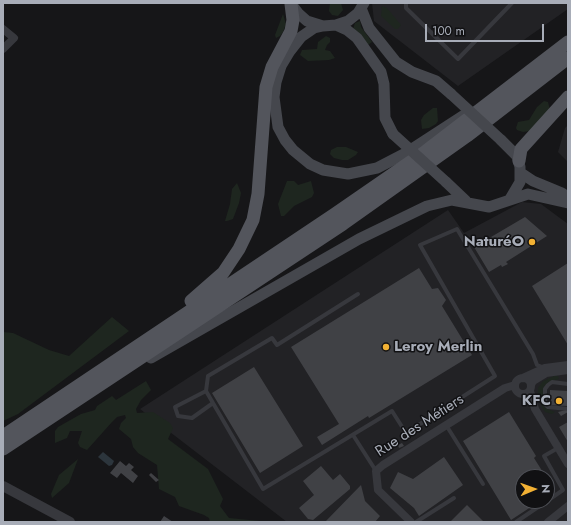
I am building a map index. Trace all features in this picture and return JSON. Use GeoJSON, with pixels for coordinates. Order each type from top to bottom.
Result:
{"type":"FeatureCollection","features":[{"type":"Feature","properties":{"kind":"main road"},"geometry":{"type":"LineString","coordinates":[[291,4],[307,21],[323,26]]}},
{"type":"Feature","properties":{"kind":"main road"},"geometry":{"type":"LineString","coordinates":[[91,377],[201,294],[224,273],[239,249],[253,220],[258,194],[266,87],[272,67],[291,31],[293,20],[291,4]]}},
{"type":"Feature","properties":{"kind":"main road"},"geometry":{"type":"LineString","coordinates":[[363,5],[353,17],[336,25],[314,28],[301,37],[281,66],[276,82],[275,113],[278,126],[284,140],[293,150],[310,164],[335,173],[348,174],[365,172],[377,168],[404,154],[538,66]]}},
{"type":"Feature","properties":{"kind":"main road"},"geometry":{"type":"LineString","coordinates":[[363,5],[369,28],[396,62],[412,72],[436,81],[513,151],[520,167],[533,181],[562,192],[568,198]]}},
{"type":"Feature","properties":{"kind":"main road"},"geometry":{"type":"LineString","coordinates":[[336,25],[347,30],[357,38],[381,72],[384,84],[385,118],[393,134],[468,202]]}},
{"type":"Feature","properties":{"kind":"main road"},"geometry":{"type":"LineString","coordinates":[[3,436],[426,151],[568,42]]}},
{"type":"Feature","properties":{"kind":"main road"},"geometry":{"type":"LineString","coordinates":[[3,449],[83,398],[400,185],[467,136],[568,58]]}},
{"type":"Feature","properties":{"kind":"main road"},"geometry":{"type":"LineString","coordinates":[[510,199],[518,186],[521,149],[568,97]]}},
{"type":"Feature","properties":{"kind":"main road"},"geometry":{"type":"LineString","coordinates":[[83,398],[263,292],[359,239],[441,201],[452,200],[489,207],[528,194],[536,194],[568,203]]}},
{"type":"Feature","properties":{"kind":"street"},"geometry":{"type":"LineString","coordinates":[[3,29],[14,38],[3,49]]}},
{"type":"Feature","properties":{"kind":"street"},"geometry":{"type":"LineString","coordinates":[[546,428],[539,424],[515,385],[518,380],[545,368],[568,365]]}},
{"type":"Feature","properties":{"kind":"street"},"geometry":{"type":"LineString","coordinates":[[519,393],[524,394],[531,388],[536,379],[546,373],[568,370]]}},
{"type":"Feature","properties":{"kind":"street"},"geometry":{"type":"LineString","coordinates":[[523,378],[528,380],[535,409],[568,464]]}},
{"type":"Feature","properties":{"kind":"street","name":"Rue des Métiers"},"geometry":{"type":"LineString","coordinates":[[411,522],[378,490],[376,471],[446,425],[506,388],[515,385]]}},
{"type":"Feature","properties":{"kind":"street"},"geometry":{"type":"LineString","coordinates":[[3,486],[70,522]]}},
{"type":"Feature","properties":{"kind":"street"},"geometry":{"type":"LineString","coordinates":[[548,522],[568,506]]}},
{"type":"Feature","properties":{"kind":"lane"},"geometry":{"type":"LineString","coordinates":[[406,3],[406,8],[458,59],[512,3]]}},
{"type":"Feature","properties":{"kind":"lane"},"geometry":{"type":"LineString","coordinates":[[358,294],[277,345],[272,338],[208,376],[206,391],[263,489],[392,411],[406,433],[495,376],[420,245],[456,229],[533,354],[537,364],[545,368]]}},
{"type":"Feature","properties":{"kind":"lane"},"geometry":{"type":"LineString","coordinates":[[568,384],[552,382],[545,389],[545,404],[548,407],[568,409]]}},
{"type":"Feature","properties":{"kind":"lane"},"geometry":{"type":"LineString","coordinates":[[206,391],[175,406],[178,416],[192,418],[213,403]]}},
{"type":"Feature","properties":{"kind":"lane"},"geometry":{"type":"LineString","coordinates":[[446,425],[483,484]]}},
{"type":"Feature","properties":{"kind":"lane"},"geometry":{"type":"LineString","coordinates":[[353,435],[376,471]]}},
{"type":"Feature","properties":{"kind":"lane"},"geometry":{"type":"LineString","coordinates":[[551,469],[544,456],[558,448]]}},
{"type":"Feature","properties":{"kind":"lane"},"geometry":{"type":"LineString","coordinates":[[555,476],[563,490],[555,496]]}},
{"type":"Feature","properties":{"kind":"lane"},"geometry":{"type":"LineString","coordinates":[[416,522],[454,498]]}},
{"type":"Feature","properties":{"kind":"lane"},"geometry":{"type":"LineString","coordinates":[[516,522],[535,509]]}},
{"type":"Feature","properties":{"kind":"shaded area"},"geometry":{"type":"Polygon","coordinates":[[[330,3],[341,3],[343,10],[338,16],[332,15],[329,11],[330,3]]]}},
{"type":"Feature","properties":{"kind":"shaded area"},"geometry":{"type":"Polygon","coordinates":[[[372,3],[568,3],[568,9],[458,86],[374,21],[372,3]]]}},
{"type":"Feature","properties":{"kind":"shaded area"},"geometry":{"type":"Polygon","coordinates":[[[382,6],[387,8],[401,25],[398,29],[395,29],[381,16],[382,6]]]}},
{"type":"Feature","properties":{"kind":"shaded area"},"geometry":{"type":"Polygon","coordinates":[[[283,14],[286,24],[283,32],[276,38],[275,35],[283,14]]]}},
{"type":"Feature","properties":{"kind":"shaded area"},"geometry":{"type":"Polygon","coordinates":[[[360,21],[361,27],[372,42],[368,45],[353,29],[355,23],[360,21]]]}},
{"type":"Feature","properties":{"kind":"shaded area"},"geometry":{"type":"Polygon","coordinates":[[[326,36],[330,38],[330,42],[325,50],[330,51],[335,58],[329,60],[308,61],[300,55],[302,50],[317,49],[318,42],[326,36]]]}},
{"type":"Feature","properties":{"kind":"shaded area"},"geometry":{"type":"Polygon","coordinates":[[[544,101],[548,102],[550,110],[530,131],[523,132],[517,130],[516,128],[518,122],[529,120],[537,107],[544,101]]]}},
{"type":"Feature","properties":{"kind":"shaded area"},"geometry":{"type":"Polygon","coordinates":[[[433,108],[437,108],[438,121],[429,128],[422,129],[421,120],[424,115],[433,108]]]}},
{"type":"Feature","properties":{"kind":"shaded area"},"geometry":{"type":"Polygon","coordinates":[[[568,125],[568,162],[558,152],[565,128],[568,125]]]}},
{"type":"Feature","properties":{"kind":"shaded area"},"geometry":{"type":"Polygon","coordinates":[[[337,147],[346,147],[358,152],[348,160],[342,160],[334,158],[330,154],[331,150],[337,147]]]}},
{"type":"Feature","properties":{"kind":"shaded area"},"geometry":{"type":"Polygon","coordinates":[[[287,181],[294,181],[298,185],[311,181],[314,193],[312,197],[294,206],[284,216],[281,216],[278,204],[287,181]]]}},
{"type":"Feature","properties":{"kind":"shaded area"},"geometry":{"type":"Polygon","coordinates":[[[237,183],[241,193],[239,203],[233,219],[225,221],[230,204],[232,189],[237,183]]]}},
{"type":"Feature","properties":{"kind":"shaded area"},"geometry":{"type":"Polygon","coordinates":[[[522,202],[541,204],[568,224],[568,522],[287,522],[140,409],[448,210],[464,233],[522,202]]]}},
{"type":"Feature","properties":{"kind":"shaded area"},"geometry":{"type":"Polygon","coordinates":[[[112,317],[129,331],[18,414],[3,421],[3,332],[13,333],[49,350],[69,356],[112,317]]]}},
{"type":"Feature","properties":{"kind":"shaded area"},"geometry":{"type":"Polygon","coordinates":[[[554,376],[558,376],[559,379],[545,385],[542,400],[545,408],[555,412],[552,414],[545,412],[542,407],[538,397],[538,388],[543,381],[554,376]]]}},
{"type":"Feature","properties":{"kind":"shaded area"},"geometry":{"type":"Polygon","coordinates":[[[146,381],[151,390],[141,400],[136,409],[137,413],[153,412],[170,423],[173,428],[168,439],[208,469],[223,499],[220,506],[229,518],[270,522],[210,522],[209,518],[204,515],[179,506],[175,497],[159,489],[157,465],[138,453],[133,447],[131,439],[119,429],[121,423],[126,418],[125,415],[117,417],[87,450],[80,447],[78,443],[82,431],[70,431],[67,438],[55,443],[55,431],[58,427],[81,414],[95,410],[97,406],[112,396],[116,400],[146,381]]]}},
{"type":"Feature","properties":{"kind":"shaded area"},"geometry":{"type":"Polygon","coordinates":[[[103,452],[114,461],[112,465],[109,466],[98,457],[103,452]]]}},
{"type":"Feature","properties":{"kind":"shaded area"},"geometry":{"type":"Polygon","coordinates":[[[78,459],[69,483],[52,498],[51,494],[59,475],[78,459]]]}},
{"type":"Feature","properties":{"kind":"building"},"geometry":{"type":"Polygon","coordinates":[[[525,217],[547,236],[506,262],[508,264],[502,267],[501,265],[489,272],[474,247],[525,217]]]}},
{"type":"Feature","properties":{"kind":"building"},"geometry":{"type":"Polygon","coordinates":[[[568,263],[568,345],[532,286],[568,263]]]}},
{"type":"Feature","properties":{"kind":"building"},"geometry":{"type":"Polygon","coordinates":[[[419,268],[432,289],[438,288],[446,300],[442,306],[472,355],[369,418],[368,416],[322,445],[317,437],[339,424],[291,347],[419,268]]]}},
{"type":"Feature","properties":{"kind":"building"},"geometry":{"type":"Polygon","coordinates":[[[254,367],[303,446],[260,473],[212,393],[254,367]]]}},
{"type":"Feature","properties":{"kind":"building","name":"KFC"},"geometry":{"type":"Polygon","coordinates":[[[550,390],[568,391],[567,406],[549,405],[549,398],[547,398],[547,396],[550,396],[550,390]]]}},
{"type":"Feature","properties":{"kind":"building"},"geometry":{"type":"Polygon","coordinates":[[[566,410],[568,412],[561,416],[558,412],[566,410]]]}},
{"type":"Feature","properties":{"kind":"building"},"geometry":{"type":"Polygon","coordinates":[[[509,412],[536,456],[534,458],[541,469],[515,469],[515,509],[528,509],[511,520],[463,441],[509,412]]]}},
{"type":"Feature","properties":{"kind":"building"},"geometry":{"type":"Polygon","coordinates":[[[568,422],[568,442],[559,427],[568,422]]]}},
{"type":"Feature","properties":{"kind":"building"},"geometry":{"type":"Polygon","coordinates":[[[402,443],[404,446],[399,448],[398,445],[402,443]]]}},
{"type":"Feature","properties":{"kind":"building"},"geometry":{"type":"Polygon","coordinates":[[[444,457],[463,485],[419,516],[414,508],[390,488],[398,472],[413,479],[444,457]]]}},
{"type":"Feature","properties":{"kind":"building"},"geometry":{"type":"Polygon","coordinates":[[[120,461],[126,466],[129,463],[134,467],[131,470],[138,476],[133,483],[121,473],[117,478],[110,473],[120,461]]]}},
{"type":"Feature","properties":{"kind":"building"},"geometry":{"type":"Polygon","coordinates":[[[321,466],[333,480],[340,474],[350,486],[350,489],[313,520],[308,519],[299,508],[314,495],[303,481],[321,466]]]}},
{"type":"Feature","properties":{"kind":"building"},"geometry":{"type":"Polygon","coordinates":[[[151,473],[159,480],[156,482],[149,475],[151,473]]]}},
{"type":"Feature","properties":{"kind":"building"},"geometry":{"type":"Polygon","coordinates":[[[361,485],[365,501],[380,516],[375,522],[325,522],[361,485]]]}},
{"type":"Feature","properties":{"kind":"building"},"geometry":{"type":"Polygon","coordinates":[[[467,505],[484,522],[450,522],[467,505]]]}},
{"type":"Feature","properties":{"kind":"building"},"geometry":{"type":"Polygon","coordinates":[[[164,516],[173,522],[160,522],[164,516]]]}},
{"type":"Feature","properties":{"kind":"place","name":"NaturéO"},"geometry":{"type":"Point","coordinates":[532,242]}},
{"type":"Feature","properties":{"kind":"place","name":"Leroy Merlin"},"geometry":{"type":"Point","coordinates":[386,347]}},
{"type":"Feature","properties":{"kind":"place","name":"KFC"},"geometry":{"type":"Point","coordinates":[559,401]}}]}
